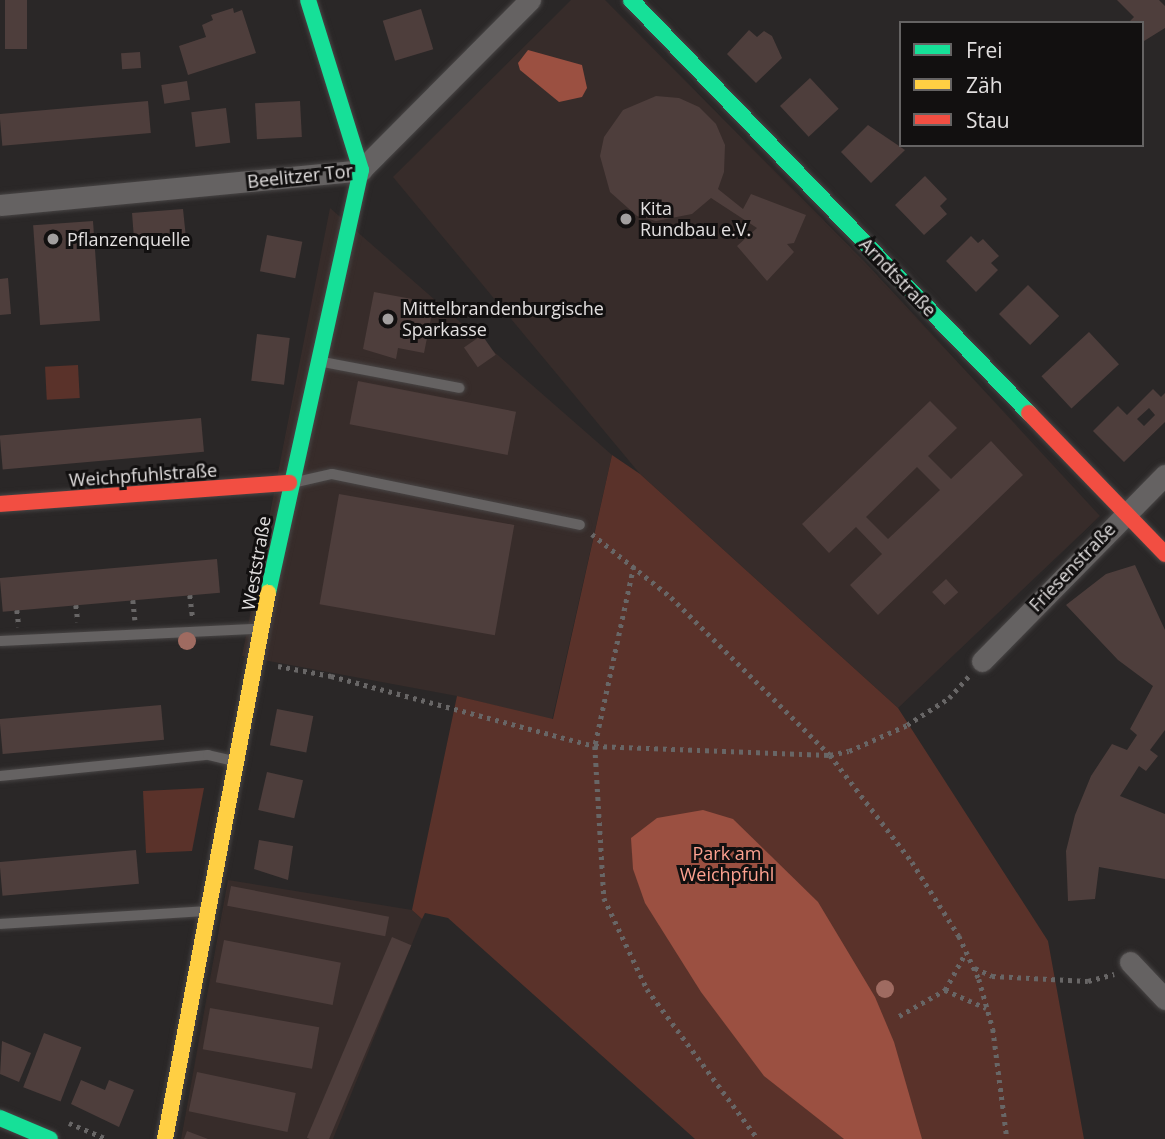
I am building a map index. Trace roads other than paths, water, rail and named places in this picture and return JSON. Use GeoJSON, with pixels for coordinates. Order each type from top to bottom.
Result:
{"type":"FeatureCollection","features":[{"type":"Feature","properties":{"kind":"street"},"geometry":{"type":"LineString","coordinates":[[308,0],[361,170]]}},
{"type":"Feature","properties":{"kind":"street","name":"Beelitzer Tor"},"geometry":{"type":"LineString","coordinates":[[0,205],[361,170],[530,0]]}},
{"type":"Feature","properties":{"kind":"street","name":"Arndtstraße"},"geometry":{"type":"LineString","coordinates":[[631,0],[1165,554]]}},
{"type":"Feature","properties":{"kind":"street","name":"Weststraße"},"geometry":{"type":"LineString","coordinates":[[165,1139],[264,628],[289,484],[315,360],[361,170]]}},
{"type":"Feature","properties":{"kind":"street","name":"Friesenstraße"},"geometry":{"type":"LineString","coordinates":[[982,661],[1125,512],[1165,475]]}},
{"type":"Feature","properties":{"kind":"street","name":"Weichpfuhlstraße"},"geometry":{"type":"LineString","coordinates":[[0,505],[289,484]]}},
{"type":"Feature","properties":{"kind":"street"},"geometry":{"type":"LineString","coordinates":[[1133,965],[1165,999]]}},
{"type":"Feature","properties":{"kind":"street"},"geometry":{"type":"LineString","coordinates":[[0,1118],[50,1139]]}},
{"type":"Feature","properties":{"kind":"lane"},"geometry":{"type":"LineString","coordinates":[[315,360],[460,387]]}},
{"type":"Feature","properties":{"kind":"lane"},"geometry":{"type":"LineString","coordinates":[[289,484],[332,474],[580,525]]}},
{"type":"Feature","properties":{"kind":"lane"},"geometry":{"type":"LineString","coordinates":[[0,641],[264,628]]}},
{"type":"Feature","properties":{"kind":"lane"},"geometry":{"type":"LineString","coordinates":[[0,776],[208,755],[238,761]]}},
{"type":"Feature","properties":{"kind":"lane"},"geometry":{"type":"LineString","coordinates":[[0,924],[210,910]]}},
{"type":"Feature","properties":{"kind":"place","name":"Kita Rundbau e.V."},"geometry":{"type":"Point","coordinates":[626,219]}},
{"type":"Feature","properties":{"kind":"place","name":"Pflanzenquelle"},"geometry":{"type":"Point","coordinates":[53,239]}},
{"type":"Feature","properties":{"kind":"place","name":"Mittelbrandenburgische Sparkasse"},"geometry":{"type":"Point","coordinates":[388,319]}},
{"type":"Feature","properties":{"kind":"park label","name":"Park am Weichpfuhl"},"geometry":{"type":"Point","coordinates":[727,864]}}]}
